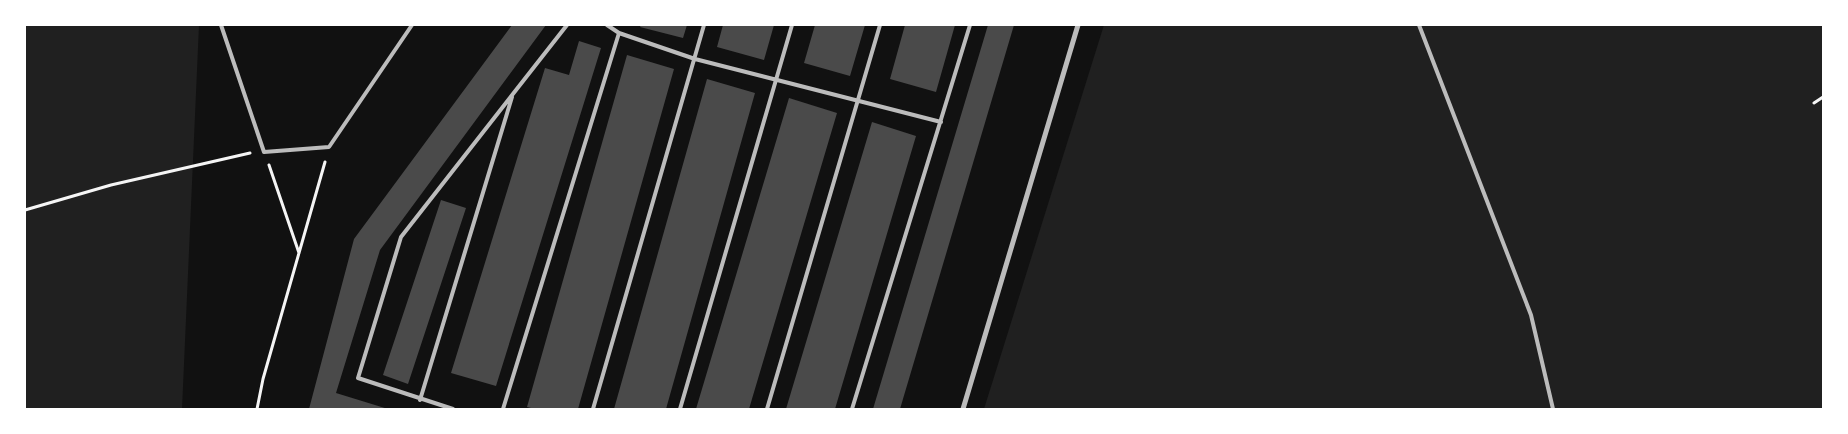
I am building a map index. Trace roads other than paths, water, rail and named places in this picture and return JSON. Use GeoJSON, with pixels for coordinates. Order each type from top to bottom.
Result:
{"type":"FeatureCollection","features":[{"type":"Feature","properties":{"kind":"street"},"geometry":{"type":"LineString","coordinates":[[963,409],[1078,25]]}},
{"type":"Feature","properties":{"kind":"lane"},"geometry":{"type":"LineString","coordinates":[[221,25],[264,152],[329,147],[412,25]]}},
{"type":"Feature","properties":{"kind":"lane"},"geometry":{"type":"LineString","coordinates":[[452,409],[358,378],[401,237],[567,25]]}},
{"type":"Feature","properties":{"kind":"lane"},"geometry":{"type":"LineString","coordinates":[[608,25],[619,33],[695,59],[941,122]]}},
{"type":"Feature","properties":{"kind":"lane"},"geometry":{"type":"LineString","coordinates":[[593,409],[704,25]]}},
{"type":"Feature","properties":{"kind":"lane"},"geometry":{"type":"LineString","coordinates":[[680,409],[792,25]]}},
{"type":"Feature","properties":{"kind":"lane"},"geometry":{"type":"LineString","coordinates":[[767,409],[880,25]]}},
{"type":"Feature","properties":{"kind":"lane"},"geometry":{"type":"LineString","coordinates":[[852,409],[970,25]]}},
{"type":"Feature","properties":{"kind":"lane"},"geometry":{"type":"LineString","coordinates":[[1418,25],[1531,315],[1553,409]]}},
{"type":"Feature","properties":{"kind":"lane"},"geometry":{"type":"LineString","coordinates":[[503,409],[619,33]]}},
{"type":"Feature","properties":{"kind":"lane"},"geometry":{"type":"LineString","coordinates":[[420,400],[513,95]]}}]}
